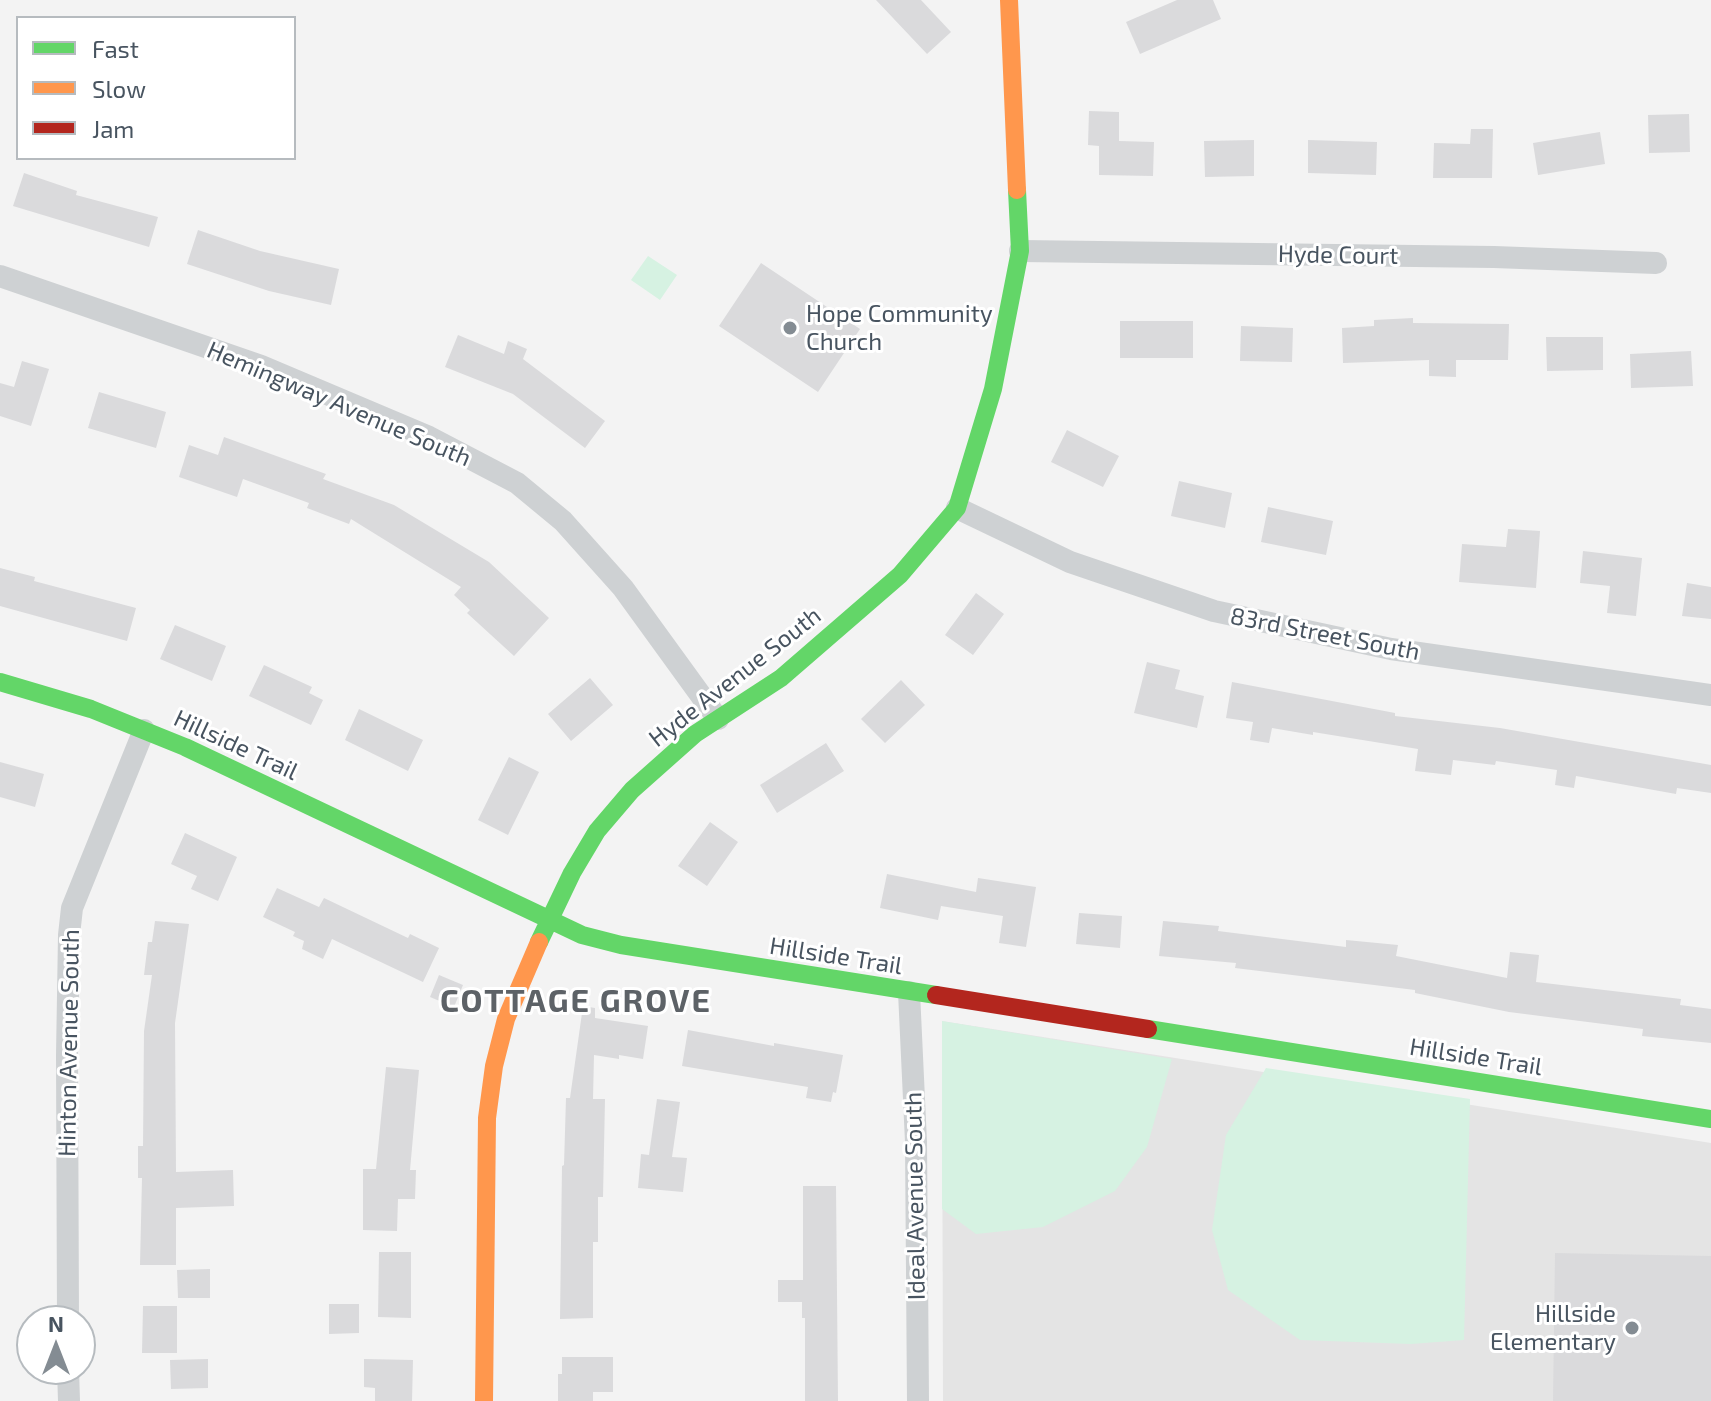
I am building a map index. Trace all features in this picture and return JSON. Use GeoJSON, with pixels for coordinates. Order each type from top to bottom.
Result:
{"type":"FeatureCollection","features":[{"type":"Feature","properties":{"kind":"street","name":"Hyde Avenue South"},"geometry":{"type":"LineString","coordinates":[[484,1401],[487,1118],[494,1066],[506,1019],[572,873],[605,821],[632,790],[718,719],[781,678],[900,575],[957,508],[993,389],[1020,251],[1014,172],[1009,0]]}},
{"type":"Feature","properties":{"kind":"street","name":"Hyde Court"},"geometry":{"type":"LineString","coordinates":[[1020,251],[1494,257],[1656,263]]}},
{"type":"Feature","properties":{"kind":"street","name":"Hemingway Avenue South"},"geometry":{"type":"LineString","coordinates":[[0,276],[261,366],[429,437],[517,483],[563,521],[623,588],[718,719]]}},
{"type":"Feature","properties":{"kind":"street","name":"83rd Street South"},"geometry":{"type":"LineString","coordinates":[[957,508],[1070,562],[1214,611],[1391,649],[1711,695]]}},
{"type":"Feature","properties":{"kind":"street","name":"Hillside Trail"},"geometry":{"type":"LineString","coordinates":[[0,682],[91,709],[185,747],[582,935],[621,945],[1711,1119]]}},
{"type":"Feature","properties":{"kind":"street","name":"Hinton Avenue South"},"geometry":{"type":"LineString","coordinates":[[68,1305],[67,1055],[72,908],[144,730]]}},
{"type":"Feature","properties":{"kind":"street","name":"Ideal Avenue South"},"geometry":{"type":"LineString","coordinates":[[909,992],[916,1142],[918,1401]]}},
{"type":"Feature","properties":{"kind":"shaded area"},"geometry":{"type":"Polygon","coordinates":[[[942,1021],[1711,1143],[1711,1401],[943,1401],[942,1021]]]}},
{"type":"Feature","properties":{"kind":"green space"},"geometry":{"type":"Polygon","coordinates":[[[648,256],[677,275],[660,300],[631,280],[648,256]]]}},
{"type":"Feature","properties":{"kind":"green space"},"geometry":{"type":"Polygon","coordinates":[[[942,1021],[1172,1059],[1147,1147],[1115,1191],[1043,1227],[976,1234],[942,1209],[942,1021]]]}},
{"type":"Feature","properties":{"kind":"green space"},"geometry":{"type":"Polygon","coordinates":[[[1266,1068],[1470,1099],[1464,1340],[1411,1344],[1300,1340],[1228,1290],[1212,1230],[1226,1135],[1266,1068]]]}},
{"type":"Feature","properties":{"kind":"building"},"geometry":{"type":"Polygon","coordinates":[[[876,0],[921,0],[951,32],[927,54],[876,0]]]}},
{"type":"Feature","properties":{"kind":"building"},"geometry":{"type":"Polygon","coordinates":[[[1177,0],[1213,0],[1221,19],[1140,54],[1126,22],[1177,0]]]}},
{"type":"Feature","properties":{"kind":"building"},"geometry":{"type":"Polygon","coordinates":[[[1089,111],[1119,112],[1119,141],[1154,142],[1153,176],[1099,175],[1099,146],[1088,145],[1089,111]]]}},
{"type":"Feature","properties":{"kind":"building"},"geometry":{"type":"Polygon","coordinates":[[[1689,114],[1690,152],[1649,153],[1648,115],[1689,114]]]}},
{"type":"Feature","properties":{"kind":"building"},"geometry":{"type":"Polygon","coordinates":[[[1471,129],[1493,129],[1492,178],[1433,178],[1434,143],[1470,144],[1471,129]]]}},
{"type":"Feature","properties":{"kind":"building"},"geometry":{"type":"Polygon","coordinates":[[[1600,132],[1605,164],[1538,175],[1533,143],[1600,132]]]}},
{"type":"Feature","properties":{"kind":"building"},"geometry":{"type":"Polygon","coordinates":[[[1254,140],[1254,176],[1205,177],[1204,141],[1254,140]]]}},
{"type":"Feature","properties":{"kind":"building"},"geometry":{"type":"Polygon","coordinates":[[[1308,140],[1377,142],[1376,175],[1308,173],[1308,140]]]}},
{"type":"Feature","properties":{"kind":"building"},"geometry":{"type":"Polygon","coordinates":[[[24,173],[77,191],[76,195],[158,217],[149,247],[13,206],[24,173]]]}},
{"type":"Feature","properties":{"kind":"building"},"geometry":{"type":"Polygon","coordinates":[[[198,230],[260,251],[339,269],[331,305],[269,291],[187,264],[198,230]]]}},
{"type":"Feature","properties":{"kind":"building","name":"Hope Community Church"},"geometry":{"type":"Polygon","coordinates":[[[761,263],[860,329],[818,392],[719,326],[761,263]]]}},
{"type":"Feature","properties":{"kind":"building"},"geometry":{"type":"Polygon","coordinates":[[[1413,318],[1413,323],[1509,324],[1508,360],[1456,360],[1456,377],[1429,376],[1429,360],[1343,363],[1342,328],[1374,326],[1374,320],[1413,318]]]}},
{"type":"Feature","properties":{"kind":"building"},"geometry":{"type":"Polygon","coordinates":[[[1120,321],[1193,321],[1193,358],[1120,358],[1120,321]]]}},
{"type":"Feature","properties":{"kind":"building"},"geometry":{"type":"Polygon","coordinates":[[[1241,326],[1293,328],[1292,362],[1240,361],[1241,326]]]}},
{"type":"Feature","properties":{"kind":"building"},"geometry":{"type":"Polygon","coordinates":[[[458,335],[504,354],[508,341],[527,349],[523,359],[605,421],[585,448],[513,394],[445,367],[458,335]]]}},
{"type":"Feature","properties":{"kind":"building"},"geometry":{"type":"Polygon","coordinates":[[[1546,337],[1603,337],[1603,370],[1547,371],[1546,337]]]}},
{"type":"Feature","properties":{"kind":"building"},"geometry":{"type":"Polygon","coordinates":[[[1691,351],[1693,386],[1631,388],[1630,354],[1691,351]]]}},
{"type":"Feature","properties":{"kind":"building"},"geometry":{"type":"Polygon","coordinates":[[[22,361],[49,369],[31,426],[0,416],[0,383],[14,387],[22,361]]]}},
{"type":"Feature","properties":{"kind":"building"},"geometry":{"type":"Polygon","coordinates":[[[99,392],[166,412],[156,448],[88,428],[99,392]]]}},
{"type":"Feature","properties":{"kind":"building"},"geometry":{"type":"Polygon","coordinates":[[[1067,430],[1119,456],[1103,487],[1051,462],[1067,430]]]}},
{"type":"Feature","properties":{"kind":"building"},"geometry":{"type":"Polygon","coordinates":[[[224,437],[326,474],[323,479],[394,505],[489,562],[549,618],[514,656],[467,613],[470,610],[454,595],[461,587],[351,519],[349,524],[307,508],[309,503],[243,479],[237,497],[179,477],[189,445],[218,455],[224,437]]]}},
{"type":"Feature","properties":{"kind":"building"},"geometry":{"type":"Polygon","coordinates":[[[1179,481],[1232,493],[1225,528],[1171,516],[1179,481]]]}},
{"type":"Feature","properties":{"kind":"building"},"geometry":{"type":"Polygon","coordinates":[[[1268,507],[1333,521],[1326,555],[1261,542],[1268,507]]]}},
{"type":"Feature","properties":{"kind":"building"},"geometry":{"type":"Polygon","coordinates":[[[1508,529],[1540,531],[1536,588],[1459,582],[1462,544],[1506,547],[1508,529]]]}},
{"type":"Feature","properties":{"kind":"building"},"geometry":{"type":"Polygon","coordinates":[[[1583,551],[1642,558],[1636,616],[1607,613],[1610,586],[1580,583],[1583,551]]]}},
{"type":"Feature","properties":{"kind":"building"},"geometry":{"type":"Polygon","coordinates":[[[0,568],[35,577],[34,581],[136,608],[127,641],[0,606],[0,568]]]}},
{"type":"Feature","properties":{"kind":"building"},"geometry":{"type":"Polygon","coordinates":[[[1687,583],[1711,587],[1711,619],[1682,616],[1687,583]]]}},
{"type":"Feature","properties":{"kind":"building"},"geometry":{"type":"Polygon","coordinates":[[[976,593],[1004,614],[973,655],[945,635],[976,593]]]}},
{"type":"Feature","properties":{"kind":"building"},"geometry":{"type":"Polygon","coordinates":[[[175,625],[226,646],[212,681],[160,659],[175,625]]]}},
{"type":"Feature","properties":{"kind":"building"},"geometry":{"type":"Polygon","coordinates":[[[1147,662],[1180,670],[1175,689],[1204,696],[1197,728],[1134,713],[1147,662]]]}},
{"type":"Feature","properties":{"kind":"building"},"geometry":{"type":"Polygon","coordinates":[[[264,665],[312,687],[309,693],[323,700],[311,725],[249,696],[264,665]]]}},
{"type":"Feature","properties":{"kind":"building"},"geometry":{"type":"Polygon","coordinates":[[[590,678],[613,705],[571,741],[548,714],[590,678]]]}},
{"type":"Feature","properties":{"kind":"building"},"geometry":{"type":"Polygon","coordinates":[[[901,680],[925,705],[885,743],[861,719],[901,680]]]}},
{"type":"Feature","properties":{"kind":"building"},"geometry":{"type":"Polygon","coordinates":[[[1232,682],[1395,713],[1395,716],[1500,728],[1711,765],[1711,793],[1677,788],[1676,794],[1576,776],[1574,788],[1555,785],[1557,770],[1496,761],[1495,765],[1453,760],[1451,775],[1415,771],[1418,749],[1313,732],[1313,735],[1272,728],[1269,743],[1250,740],[1253,722],[1226,718],[1232,682]]]}},
{"type":"Feature","properties":{"kind":"building"},"geometry":{"type":"Polygon","coordinates":[[[359,709],[423,740],[408,771],[345,740],[359,709]]]}},
{"type":"Feature","properties":{"kind":"building"},"geometry":{"type":"Polygon","coordinates":[[[826,743],[844,771],[777,813],[760,785],[826,743]]]}},
{"type":"Feature","properties":{"kind":"building"},"geometry":{"type":"Polygon","coordinates":[[[509,757],[539,772],[508,835],[478,820],[509,757]]]}},
{"type":"Feature","properties":{"kind":"building"},"geometry":{"type":"Polygon","coordinates":[[[0,762],[44,774],[35,807],[0,797],[0,762]]]}},
{"type":"Feature","properties":{"kind":"building"},"geometry":{"type":"Polygon","coordinates":[[[710,822],[738,842],[707,886],[678,866],[710,822]]]}},
{"type":"Feature","properties":{"kind":"building"},"geometry":{"type":"Polygon","coordinates":[[[185,833],[237,857],[218,901],[191,889],[197,876],[171,864],[185,833]]]}},
{"type":"Feature","properties":{"kind":"building"},"geometry":{"type":"Polygon","coordinates":[[[887,874],[976,892],[978,878],[1036,887],[1026,947],[999,943],[1003,916],[941,906],[938,920],[880,908],[887,874]]]}},
{"type":"Feature","properties":{"kind":"building"},"geometry":{"type":"Polygon","coordinates":[[[277,888],[319,907],[324,898],[408,938],[410,934],[439,948],[423,982],[332,939],[323,959],[302,949],[304,941],[293,936],[295,932],[263,917],[277,888]]]}},
{"type":"Feature","properties":{"kind":"building"},"geometry":{"type":"Polygon","coordinates":[[[1079,913],[1122,916],[1120,948],[1076,944],[1079,913]]]}},
{"type":"Feature","properties":{"kind":"building"},"geometry":{"type":"Polygon","coordinates":[[[155,921],[189,924],[175,1023],[176,1172],[233,1170],[234,1206],[176,1208],[176,1265],[140,1265],[142,1178],[138,1178],[138,1146],[143,1146],[144,1031],[152,975],[144,975],[148,942],[152,942],[155,921]]]}},
{"type":"Feature","properties":{"kind":"building"},"geometry":{"type":"Polygon","coordinates":[[[1163,921],[1219,926],[1218,931],[1346,947],[1346,940],[1398,945],[1396,956],[1507,978],[1510,952],[1539,955],[1536,982],[1681,999],[1680,1005],[1711,1009],[1711,1043],[1642,1036],[1643,1029],[1509,1012],[1415,993],[1415,990],[1235,968],[1236,963],[1159,956],[1163,921]]]}},
{"type":"Feature","properties":{"kind":"building"},"geometry":{"type":"Polygon","coordinates":[[[439,975],[463,985],[454,1007],[430,997],[439,975]]]}},
{"type":"Feature","properties":{"kind":"building"},"geometry":{"type":"Polygon","coordinates":[[[583,1006],[595,1008],[595,1018],[648,1026],[643,1059],[594,1055],[593,1099],[605,1099],[603,1197],[598,1197],[598,1242],[593,1242],[593,1318],[560,1319],[566,1098],[570,1098],[583,1006]]]}},
{"type":"Feature","properties":{"kind":"building"},"geometry":{"type":"Polygon","coordinates":[[[688,1030],[843,1055],[836,1093],[833,1092],[831,1102],[806,1098],[808,1087],[682,1066],[688,1030]]]}},
{"type":"Feature","properties":{"kind":"building"},"geometry":{"type":"Polygon","coordinates":[[[386,1067],[419,1070],[410,1170],[416,1170],[415,1199],[398,1199],[397,1231],[363,1230],[363,1169],[376,1169],[386,1067]]]}},
{"type":"Feature","properties":{"kind":"building"},"geometry":{"type":"Polygon","coordinates":[[[657,1099],[680,1102],[672,1157],[687,1158],[683,1192],[638,1188],[641,1154],[649,1155],[657,1099]]]}},
{"type":"Feature","properties":{"kind":"building"},"geometry":{"type":"Polygon","coordinates":[[[803,1186],[836,1186],[838,1401],[805,1401],[805,1318],[802,1318],[802,1302],[778,1302],[778,1280],[803,1280],[803,1186]]]}},
{"type":"Feature","properties":{"kind":"building"},"geometry":{"type":"Polygon","coordinates":[[[379,1252],[411,1252],[411,1318],[378,1317],[379,1252]]]}},
{"type":"Feature","properties":{"kind":"building","name":"Hillside Elementary"},"geometry":{"type":"Polygon","coordinates":[[[1555,1253],[1711,1256],[1711,1401],[1553,1401],[1555,1253]]]}},
{"type":"Feature","properties":{"kind":"building"},"geometry":{"type":"Polygon","coordinates":[[[210,1269],[210,1298],[178,1298],[177,1270],[210,1269]]]}},
{"type":"Feature","properties":{"kind":"building"},"geometry":{"type":"Polygon","coordinates":[[[329,1304],[359,1304],[359,1333],[329,1334],[329,1304]]]}},
{"type":"Feature","properties":{"kind":"building"},"geometry":{"type":"Polygon","coordinates":[[[143,1306],[177,1306],[177,1353],[142,1353],[143,1306]]]}},
{"type":"Feature","properties":{"kind":"building"},"geometry":{"type":"Polygon","coordinates":[[[562,1357],[613,1357],[613,1392],[593,1392],[593,1401],[558,1401],[558,1374],[562,1374],[562,1357]]]}},
{"type":"Feature","properties":{"kind":"building"},"geometry":{"type":"Polygon","coordinates":[[[208,1359],[208,1388],[171,1389],[170,1360],[208,1359]]]}},
{"type":"Feature","properties":{"kind":"building"},"geometry":{"type":"Polygon","coordinates":[[[364,1359],[413,1360],[412,1401],[375,1401],[375,1388],[364,1387],[364,1359]]]}},
{"type":"Feature","properties":{"kind":"traffic: fast"},"geometry":{"type":"LineString","coordinates":[[539,942],[572,873],[597,831],[632,790],[695,734],[781,678],[900,575],[957,508],[993,389],[1020,251],[1017,190]]}},
{"type":"Feature","properties":{"kind":"traffic: fast"},"geometry":{"type":"LineString","coordinates":[[0,682],[91,709],[185,747],[582,935],[621,945],[936,995]]}},
{"type":"Feature","properties":{"kind":"traffic: fast"},"geometry":{"type":"LineString","coordinates":[[1148,1029],[1711,1119]]}},
{"type":"Feature","properties":{"kind":"traffic: slow"},"geometry":{"type":"LineString","coordinates":[[1009,0],[1017,190]]}},
{"type":"Feature","properties":{"kind":"traffic: slow"},"geometry":{"type":"LineString","coordinates":[[484,1401],[487,1118],[494,1066],[506,1019],[539,942]]}},
{"type":"Feature","properties":{"kind":"traffic: jam"},"geometry":{"type":"LineString","coordinates":[[936,995],[1148,1029]]}},
{"type":"Feature","properties":{"kind":"place","name":"Hope Community Church"},"geometry":{"type":"Point","coordinates":[790,328]}},
{"type":"Feature","properties":{"kind":"place","name":"Hillside Elementary"},"geometry":{"type":"Point","coordinates":[1632,1328]}},
{"type":"Feature","properties":{"kind":"district","name":"COTTAGE GROVE"},"geometry":{"type":"Point","coordinates":[576,1001]}}]}
